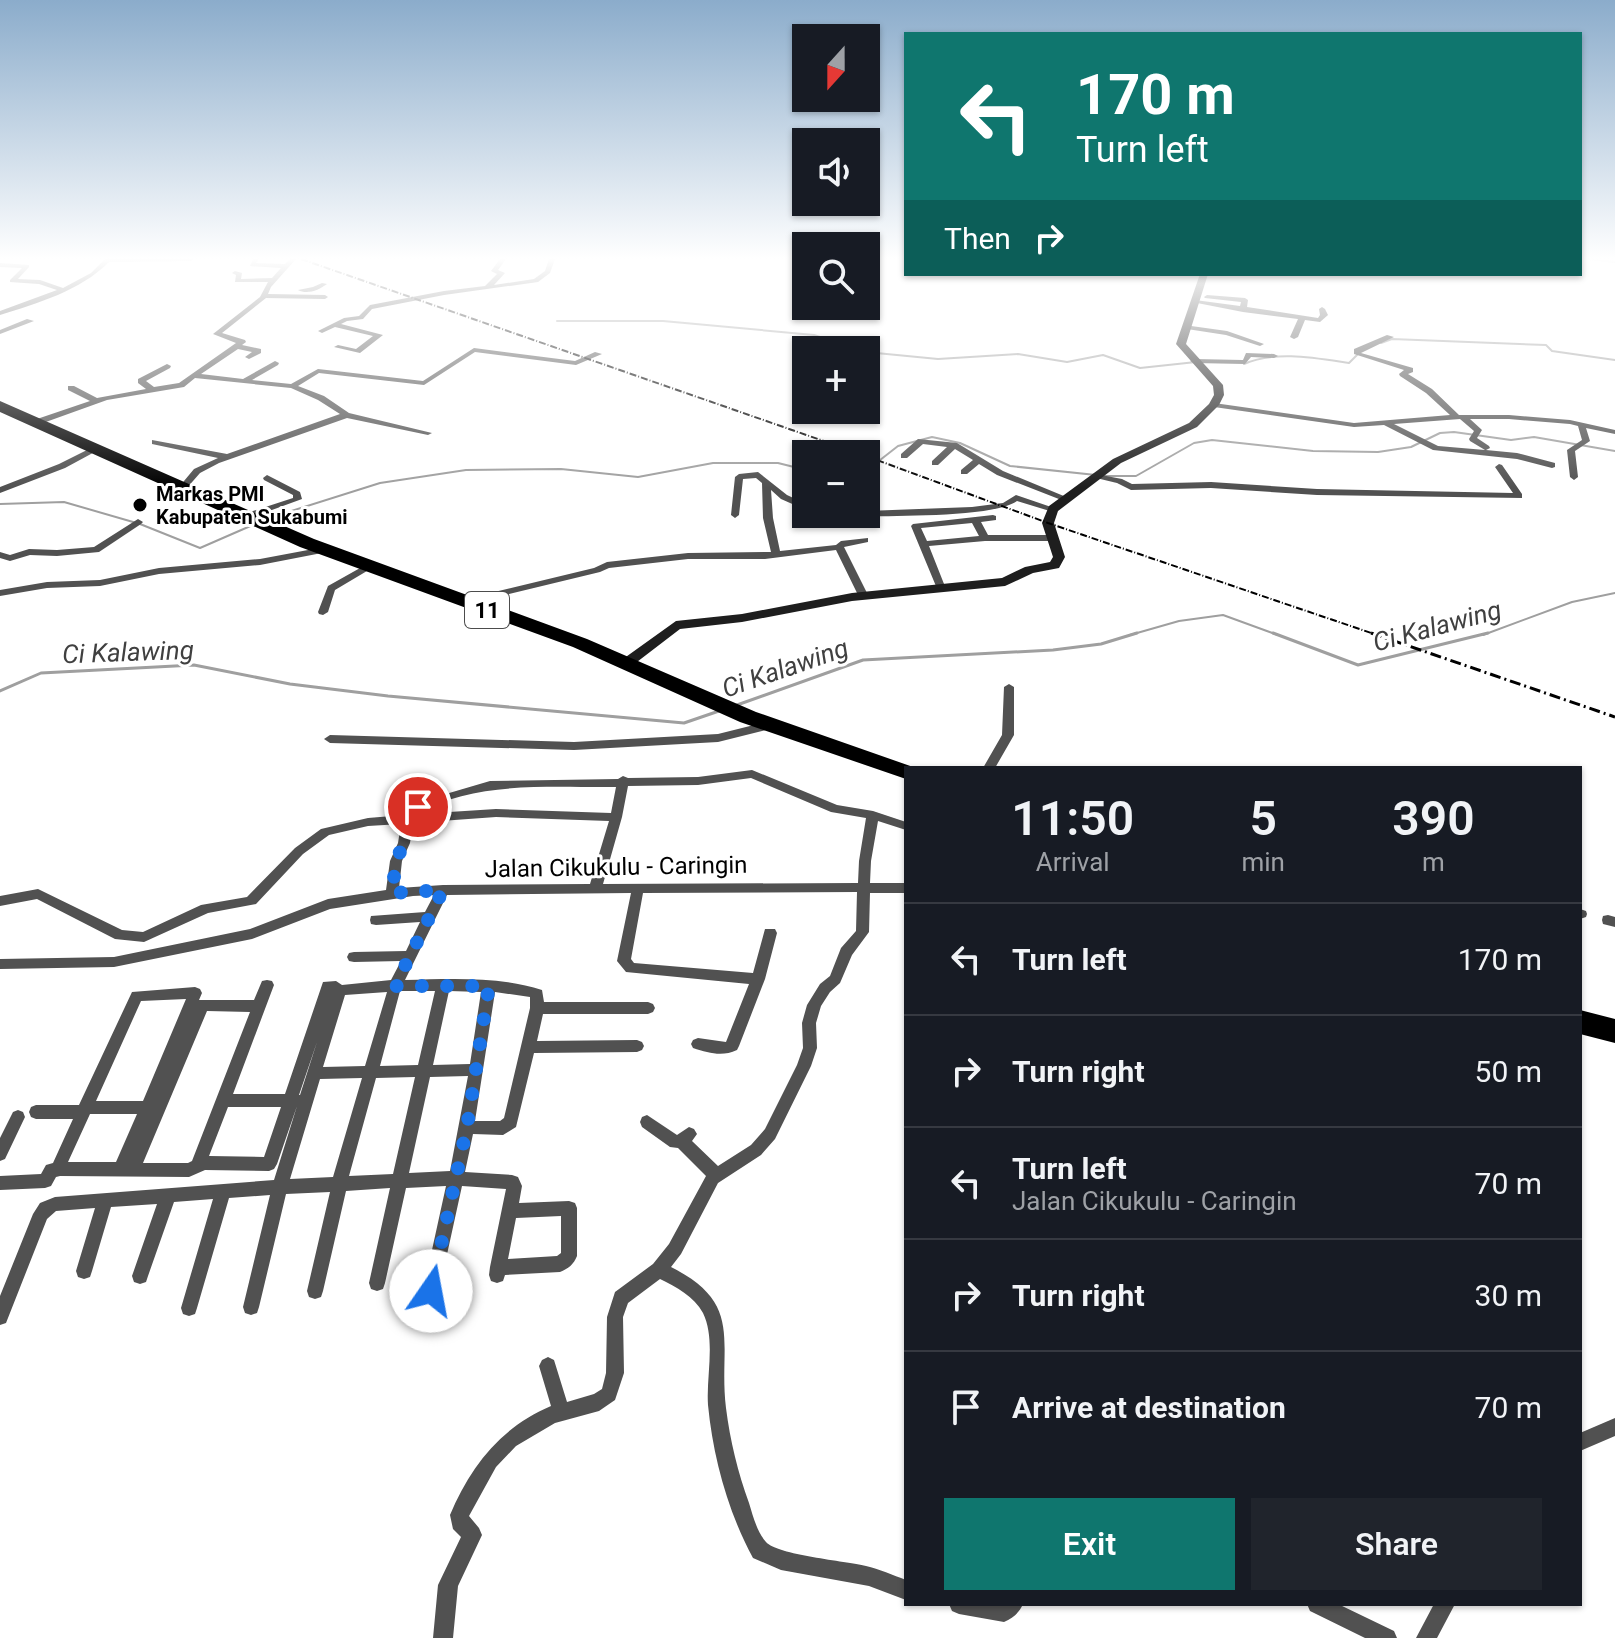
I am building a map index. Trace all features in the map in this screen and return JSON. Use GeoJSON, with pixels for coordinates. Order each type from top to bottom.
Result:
{"type":"FeatureCollection","features":[{"type":"Feature","properties":{"kind":"highway","name":"11"},"geometry":{"type":"LineString","coordinates":[[0,406],[40,421],[324,550],[628,662],[759,721],[904,770]]}},
{"type":"Feature","properties":{"kind":"highway"},"geometry":{"type":"LineString","coordinates":[[1582,1023],[1615,1031]]}},
{"type":"Feature","properties":{"kind":"street"},"geometry":{"type":"LineString","coordinates":[[40,421],[96,401],[173,388],[195,376],[242,341],[222,335]]}},
{"type":"Feature","properties":{"kind":"street"},"geometry":{"type":"LineString","coordinates":[[338,347],[357,351],[378,335]]}},
{"type":"Feature","properties":{"kind":"street"},"geometry":{"type":"LineString","coordinates":[[628,662],[676,625],[742,618],[863,595],[1010,581],[1029,570],[1055,565],[1059,557],[1048,523],[1053,509],[1117,461],[1189,428],[1214,405],[1219,395],[1218,385],[1181,345],[1184,335]]}},
{"type":"Feature","properties":{"kind":"street"},"geometry":{"type":"LineString","coordinates":[[1234,335],[1260,344]]}},
{"type":"Feature","properties":{"kind":"street"},"geometry":{"type":"LineString","coordinates":[[1390,337],[1356,353],[1410,370],[1403,374],[1478,430],[1474,440],[1486,448]]}},
{"type":"Feature","properties":{"kind":"street"},"geometry":{"type":"LineString","coordinates":[[236,346],[258,351],[249,357]]}},
{"type":"Feature","properties":{"kind":"street"},"geometry":{"type":"LineString","coordinates":[[292,386],[318,371],[424,383],[474,350],[578,363],[598,354]]}},
{"type":"Feature","properties":{"kind":"street"},"geometry":{"type":"LineString","coordinates":[[1195,362],[1245,362],[1249,355],[1274,356]]}},
{"type":"Feature","properties":{"kind":"street"},"geometry":{"type":"LineString","coordinates":[[247,379],[275,363]]}},
{"type":"Feature","properties":{"kind":"street"},"geometry":{"type":"LineString","coordinates":[[154,391],[141,381],[167,366]]}},
{"type":"Feature","properties":{"kind":"street"},"geometry":{"type":"LineString","coordinates":[[195,376],[292,386],[321,398],[346,415],[428,433]]}},
{"type":"Feature","properties":{"kind":"street"},"geometry":{"type":"LineString","coordinates":[[71,388],[96,401]]}},
{"type":"Feature","properties":{"kind":"street"},"geometry":{"type":"LineString","coordinates":[[173,388],[179,396]]}},
{"type":"Feature","properties":{"kind":"street"},"geometry":{"type":"LineString","coordinates":[[1214,405],[1340,424],[1519,417],[1581,424],[1615,432]]}},
{"type":"Feature","properties":{"kind":"street"},"geometry":{"type":"LineString","coordinates":[[183,487],[197,471],[227,457],[346,415]]}},
{"type":"Feature","properties":{"kind":"street"},"geometry":{"type":"LineString","coordinates":[[1387,424],[1436,448],[1517,456],[1552,465]]}},
{"type":"Feature","properties":{"kind":"street"},"geometry":{"type":"LineString","coordinates":[[1574,477],[1571,450],[1586,441],[1581,424]]}},
{"type":"Feature","properties":{"kind":"street"},"geometry":{"type":"LineString","coordinates":[[904,456],[921,441],[954,445],[1008,476],[1067,499]]}},
{"type":"Feature","properties":{"kind":"street"},"geometry":{"type":"LineString","coordinates":[[155,442],[227,457]]}},
{"type":"Feature","properties":{"kind":"street"},"geometry":{"type":"LineString","coordinates":[[935,463],[954,445]]}},
{"type":"Feature","properties":{"kind":"street"},"geometry":{"type":"LineString","coordinates":[[0,490],[98,448]]}},
{"type":"Feature","properties":{"kind":"street"},"geometry":{"type":"LineString","coordinates":[[964,472],[978,461]]}},
{"type":"Feature","properties":{"kind":"street"},"geometry":{"type":"LineString","coordinates":[[1096,477],[1119,481],[1131,487],[1211,485],[1317,492],[1519,496],[1499,467]]}},
{"type":"Feature","properties":{"kind":"street"},"geometry":{"type":"LineString","coordinates":[[735,515],[740,475],[755,474],[792,501]]}},
{"type":"Feature","properties":{"kind":"street"},"geometry":{"type":"LineString","coordinates":[[253,519],[298,499],[297,494],[267,478]]}},
{"type":"Feature","properties":{"kind":"street"},"geometry":{"type":"LineString","coordinates":[[766,483],[776,555]]}},
{"type":"Feature","properties":{"kind":"street"},"geometry":{"type":"LineString","coordinates":[[880,514],[1006,505],[1016,498],[1053,509]]}},
{"type":"Feature","properties":{"kind":"street"},"geometry":{"type":"LineString","coordinates":[[910,513],[941,589]]}},
{"type":"Feature","properties":{"kind":"street"},"geometry":{"type":"LineString","coordinates":[[916,526],[993,518]]}},
{"type":"Feature","properties":{"kind":"street"},"geometry":{"type":"LineString","coordinates":[[975,520],[985,538]]}},
{"type":"Feature","properties":{"kind":"street"},"geometry":{"type":"LineString","coordinates":[[0,555],[10,558],[29,552],[98,549],[137,522]]}},
{"type":"Feature","properties":{"kind":"street"},"geometry":{"type":"LineString","coordinates":[[924,544],[985,538],[1052,538]]}},
{"type":"Feature","properties":{"kind":"street"},"geometry":{"type":"LineString","coordinates":[[464,602],[597,570],[603,565],[688,556],[729,558],[776,555],[839,547],[865,540]]}},
{"type":"Feature","properties":{"kind":"street"},"geometry":{"type":"LineString","coordinates":[[839,547],[863,595]]}},
{"type":"Feature","properties":{"kind":"street"},"geometry":{"type":"LineString","coordinates":[[0,593],[47,585],[93,584],[159,571],[260,562],[324,550]]}},
{"type":"Feature","properties":{"kind":"street"},"geometry":{"type":"LineString","coordinates":[[323,612],[331,588],[369,566]]}},
{"type":"Feature","properties":{"kind":"street"},"geometry":{"type":"LineString","coordinates":[[990,766],[1008,735],[1009,687]]}},
{"type":"Feature","properties":{"kind":"street"},"geometry":{"type":"LineString","coordinates":[[330,739],[574,746],[718,738],[759,721]]}},
{"type":"Feature","properties":{"kind":"street"},"geometry":{"type":"LineString","coordinates":[[392,893],[396,861],[404,843],[408,819],[426,804],[482,787],[623,780],[698,781],[752,774],[835,809],[873,815],[904,825]]}},
{"type":"Feature","properties":{"kind":"street"},"geometry":{"type":"LineString","coordinates":[[595,889],[616,817],[623,780]]}},
{"type":"Feature","properties":{"kind":"street"},"geometry":{"type":"LineString","coordinates":[[0,901],[38,894],[120,935],[144,937],[220,904],[251,901],[299,851],[325,832],[368,822],[496,813],[616,817]]}},
{"type":"Feature","properties":{"kind":"street"},"geometry":{"type":"LineString","coordinates":[[443,1638],[448,1585],[472,1535],[459,1520],[461,1509],[498,1450],[531,1426],[561,1411],[599,1402],[609,1394],[615,1373],[616,1309],[627,1293],[659,1270],[685,1234],[716,1175],[762,1144],[792,1092],[810,1048],[809,1023],[814,1005],[835,979],[846,952],[862,932],[865,861],[873,815]]}},
{"type":"Feature","properties":{"kind":"street"},"geometry":{"type":"LineString","coordinates":[[638,888],[625,955],[628,967],[758,979]]}},
{"type":"Feature","properties":{"kind":"street","name":"Jalan Cikukulu - Caringin"},"geometry":{"type":"LineString","coordinates":[[0,964],[114,962],[252,934],[328,904],[392,893],[638,888],[904,888]]}},
{"type":"Feature","properties":{"kind":"street"},"geometry":{"type":"LineString","coordinates":[[315,1291],[339,1184],[395,986],[443,890]]}},
{"type":"Feature","properties":{"kind":"street"},"geometry":{"type":"LineString","coordinates":[[376,920],[429,917]]}},
{"type":"Feature","properties":{"kind":"street"},"geometry":{"type":"LineString","coordinates":[[698,1044],[725,1049],[732,1046],[758,979],[770,933]]}},
{"type":"Feature","properties":{"kind":"street"},"geometry":{"type":"LineString","coordinates":[[354,957],[410,956]]}},
{"type":"Feature","properties":{"kind":"street"},"geometry":{"type":"LineString","coordinates":[[198,1166],[267,985]]}},
{"type":"Feature","properties":{"kind":"street"},"geometry":{"type":"LineString","coordinates":[[0,1183],[45,1181],[51,1170],[189,1170],[204,1163],[269,1164],[328,986],[336,986],[339,991],[280,1187],[251,1307]]}},
{"type":"Feature","properties":{"kind":"street"},"geometry":{"type":"LineString","coordinates":[[339,991],[395,986],[489,986],[532,990],[537,994],[537,1008],[511,1122],[503,1128],[467,1127]]}},
{"type":"Feature","properties":{"kind":"street"},"geometry":{"type":"LineString","coordinates":[[377,1283],[443,986]]}},
{"type":"Feature","properties":{"kind":"street"},"geometry":{"type":"LineString","coordinates":[[431,1291],[467,1127],[489,986]]}},
{"type":"Feature","properties":{"kind":"street"},"geometry":{"type":"LineString","coordinates":[[57,1170],[137,996],[195,993],[126,1170]]}},
{"type":"Feature","properties":{"kind":"street"},"geometry":{"type":"LineString","coordinates":[[149,1112],[204,999],[258,1006]]}},
{"type":"Feature","properties":{"kind":"street"},"geometry":{"type":"LineString","coordinates":[[537,1008],[648,1008]]}},
{"type":"Feature","properties":{"kind":"street"},"geometry":{"type":"LineString","coordinates":[[528,1047],[637,1046]]}},
{"type":"Feature","properties":{"kind":"street"},"geometry":{"type":"LineString","coordinates":[[315,1073],[475,1070]]}},
{"type":"Feature","properties":{"kind":"street"},"geometry":{"type":"LineString","coordinates":[[223,1101],[306,1100]]}},
{"type":"Feature","properties":{"kind":"street"},"geometry":{"type":"LineString","coordinates":[[36,1112],[149,1112]]}},
{"type":"Feature","properties":{"kind":"street"},"geometry":{"type":"LineString","coordinates":[[0,1154],[18,1117]]}},
{"type":"Feature","properties":{"kind":"street"},"geometry":{"type":"LineString","coordinates":[[647,1122],[672,1141],[685,1138],[716,1175]]}},
{"type":"Feature","properties":{"kind":"street"},"geometry":{"type":"LineString","coordinates":[[0,1317],[46,1208],[105,1200],[280,1187],[455,1178],[512,1182],[497,1271],[560,1264],[569,1256],[569,1208],[509,1211]]}},
{"type":"Feature","properties":{"kind":"street"},"geometry":{"type":"LineString","coordinates":[[189,1308],[223,1192]]}},
{"type":"Feature","properties":{"kind":"street"},"geometry":{"type":"LineString","coordinates":[[140,1276],[168,1196]]}},
{"type":"Feature","properties":{"kind":"street"},"geometry":{"type":"LineString","coordinates":[[84,1271],[105,1200]]}},
{"type":"Feature","properties":{"kind":"street"},"geometry":{"type":"LineString","coordinates":[[659,1270],[695,1291],[710,1308],[717,1340],[719,1421],[743,1512],[752,1539],[760,1551],[781,1560],[869,1576],[904,1589]]}},
{"type":"Feature","properties":{"kind":"street"},"geometry":{"type":"LineString","coordinates":[[548,1366],[561,1411]]}},
{"type":"Feature","properties":{"kind":"street"},"geometry":{"type":"LineString","coordinates":[[1582,1441],[1615,1427]]}},
{"type":"Feature","properties":{"kind":"street"},"geometry":{"type":"LineString","coordinates":[[970,1606],[1004,1612],[1011,1606]]}},
{"type":"Feature","properties":{"kind":"street"},"geometry":{"type":"LineString","coordinates":[[1321,1606],[1387,1638]]}},
{"type":"Feature","properties":{"kind":"street"},"geometry":{"type":"LineString","coordinates":[[1426,1638],[1444,1606]]}},
{"type":"Feature","properties":{"kind":"waterway"},"geometry":{"type":"LineString","coordinates":[[1381,343],[1392,339],[1546,345],[1552,351],[1615,360]]}},
{"type":"Feature","properties":{"kind":"waterway"},"geometry":{"type":"LineString","coordinates":[[880,353],[938,359],[1018,354],[1067,362],[1103,355],[1140,368],[1196,362]]}},
{"type":"Feature","properties":{"kind":"waterway"},"geometry":{"type":"LineString","coordinates":[[1244,364],[1282,356],[1349,363],[1359,353]]}},
{"type":"Feature","properties":{"kind":"waterway"},"geometry":{"type":"LineString","coordinates":[[1104,476],[1136,476],[1194,443],[1212,440],[1313,451],[1378,452],[1411,447],[1440,433],[1454,432],[1511,440],[1534,437],[1615,451]]}},
{"type":"Feature","properties":{"kind":"waterway"},"geometry":{"type":"LineString","coordinates":[[880,460],[898,446],[932,437],[960,443],[1010,466],[1096,475]]}},
{"type":"Feature","properties":{"kind":"waterway"},"geometry":{"type":"LineString","coordinates":[[266,519],[380,483],[466,470],[561,469],[638,477],[713,463],[778,463],[792,466]]}},
{"type":"Feature","properties":{"kind":"waterway"},"geometry":{"type":"LineString","coordinates":[[0,504],[64,502],[140,524],[200,548],[255,524]]}},
{"type":"Feature","properties":{"kind":"waterway","name":"Ci Kalawing"},"geometry":{"type":"LineString","coordinates":[[1483,635],[1572,602],[1615,593]]}},
{"type":"Feature","properties":{"kind":"waterway","name":"Ci Kalawing"},"geometry":{"type":"LineString","coordinates":[[1137,633],[1179,621],[1223,615],[1278,635]]}},
{"type":"Feature","properties":{"kind":"waterway","name":"Ci Kalawing"},"geometry":{"type":"LineString","coordinates":[[737,705],[863,660],[1053,650],[1101,644],[1137,633]]}},
{"type":"Feature","properties":{"kind":"waterway","name":"Ci Kalawing"},"geometry":{"type":"LineString","coordinates":[[1130,635],[1137,633]]}},
{"type":"Feature","properties":{"kind":"waterway","name":"Ci Kalawing"},"geometry":{"type":"LineString","coordinates":[[1273,633],[1358,665],[1488,633]]}},
{"type":"Feature","properties":{"kind":"waterway","name":"Ci Kalawing"},"geometry":{"type":"LineString","coordinates":[[0,691],[41,673],[194,665],[290,684],[388,696],[684,723],[719,711]]}},
{"type":"Feature","properties":{"kind":"railway"},"geometry":{"type":"LineString","coordinates":[[521,335],[821,440]]}},
{"type":"Feature","properties":{"kind":"railway"},"geometry":{"type":"LineString","coordinates":[[880,461],[1048,523],[1377,635]]}},
{"type":"Feature","properties":{"kind":"railway"},"geometry":{"type":"LineString","coordinates":[[1371,633],[1615,717]]}},
{"type":"Feature","properties":{"kind":"place","name":"Markas PMI Kabupaten Sukabumi"},"geometry":{"type":"Point","coordinates":[140,505]}},
{"type":"Feature","properties":{"kind":"route"},"geometry":{"type":"LineString","coordinates":[[418,807],[408,819],[404,843],[396,861],[392,893],[443,890],[395,986],[489,986],[467,1127],[431,1291]]}}]}
